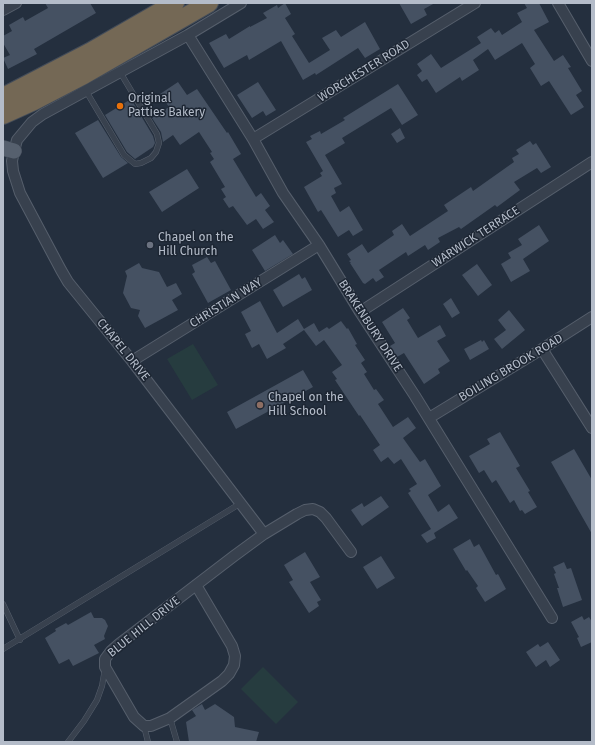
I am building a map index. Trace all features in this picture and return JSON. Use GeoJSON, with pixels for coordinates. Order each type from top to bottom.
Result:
{"type":"FeatureCollection","features":[{"type":"Feature","properties":{"kind":"highway"},"geometry":{"type":"LineString","coordinates":[[3,97],[90,52],[175,3]]}},
{"type":"Feature","properties":{"kind":"highway"},"geometry":{"type":"LineString","coordinates":[[3,115],[84,75],[209,3]]}},
{"type":"Feature","properties":{"kind":"street"},"geometry":{"type":"LineString","coordinates":[[8,149],[32,122],[43,114],[241,3]]}},
{"type":"Feature","properties":{"kind":"street","name":"WORCHESTER ROAD"},"geometry":{"type":"LineString","coordinates":[[253,139],[475,3]]}},
{"type":"Feature","properties":{"kind":"street"},"geometry":{"type":"LineString","coordinates":[[558,3],[592,61]]}},
{"type":"Feature","properties":{"kind":"street","name":"BRAKENBURY DRIVE"},"geometry":{"type":"LineString","coordinates":[[188,34],[253,139],[283,193],[319,245],[360,312],[429,418],[552,618]]}},
{"type":"Feature","properties":{"kind":"street","name":"CHAPEL DRIVE"},"geometry":{"type":"LineString","coordinates":[[8,149],[16,182],[60,270],[77,294],[132,361],[264,534]]}},
{"type":"Feature","properties":{"kind":"street","name":"WARWICK TERRACE"},"geometry":{"type":"LineString","coordinates":[[360,312],[592,162]]}},
{"type":"Feature","properties":{"kind":"street","name":"CHRISTIAN WAY"},"geometry":{"type":"LineString","coordinates":[[132,361],[319,245]]}},
{"type":"Feature","properties":{"kind":"street","name":"BOILING BROOK ROAD"},"geometry":{"type":"LineString","coordinates":[[429,418],[592,317]]}},
{"type":"Feature","properties":{"kind":"street"},"geometry":{"type":"LineString","coordinates":[[542,349],[592,428]]}},
{"type":"Feature","properties":{"kind":"street","name":"BLUE HILL DRIVE"},"geometry":{"type":"LineString","coordinates":[[144,726],[134,717],[105,667],[105,659],[111,651],[264,534],[305,510],[313,509],[320,512],[351,552]]}},
{"type":"Feature","properties":{"kind":"street"},"geometry":{"type":"LineString","coordinates":[[144,726],[151,726],[170,718],[222,681],[229,674],[234,665],[235,656],[232,646],[196,585]]}},
{"type":"Feature","properties":{"kind":"lane"},"geometry":{"type":"LineString","coordinates":[[86,91],[124,154],[135,164],[151,158],[156,152],[159,143],[157,134],[120,72]]}},
{"type":"Feature","properties":{"kind":"lane"},"geometry":{"type":"LineString","coordinates":[[3,649],[20,640],[241,503]]}},
{"type":"Feature","properties":{"kind":"lane"},"geometry":{"type":"LineString","coordinates":[[3,604],[20,640]]}},
{"type":"Feature","properties":{"kind":"lane"},"geometry":{"type":"LineString","coordinates":[[68,742],[98,700],[105,667]]}},
{"type":"Feature","properties":{"kind":"lane"},"geometry":{"type":"LineString","coordinates":[[170,718],[177,742]]}},
{"type":"Feature","properties":{"kind":"lane"},"geometry":{"type":"LineString","coordinates":[[144,726],[148,742]]}},
{"type":"Feature","properties":{"kind":"green space"},"geometry":{"type":"Polygon","coordinates":[[[193,344],[218,385],[192,400],[167,359],[193,344]]]}},
{"type":"Feature","properties":{"kind":"green space"},"geometry":{"type":"Polygon","coordinates":[[[263,667],[298,702],[276,724],[241,689],[263,667]]]}},
{"type":"Feature","properties":{"kind":"building"},"geometry":{"type":"Polygon","coordinates":[[[45,3],[90,3],[96,13],[34,49],[37,54],[8,69],[3,58],[10,55],[3,43],[3,36],[12,31],[9,25],[23,17],[25,21],[48,8],[45,3]]]}},
{"type":"Feature","properties":{"kind":"building"},"geometry":{"type":"Polygon","coordinates":[[[285,3],[291,14],[285,18],[295,34],[292,36],[309,63],[330,50],[322,38],[336,30],[341,37],[365,22],[380,49],[365,58],[358,48],[316,75],[315,73],[303,80],[281,41],[249,60],[247,55],[224,68],[209,43],[226,34],[229,39],[250,26],[267,18],[263,13],[277,5],[278,8],[285,3]]]}},
{"type":"Feature","properties":{"kind":"building"},"geometry":{"type":"Polygon","coordinates":[[[399,3],[435,3],[424,9],[427,15],[411,24],[399,3]]]}},
{"type":"Feature","properties":{"kind":"building"},"geometry":{"type":"Polygon","coordinates":[[[524,3],[539,3],[549,22],[534,30],[554,61],[563,55],[571,67],[568,68],[582,91],[576,95],[584,107],[571,115],[549,81],[541,86],[530,68],[535,64],[522,43],[495,60],[488,49],[473,60],[479,70],[462,81],[460,77],[436,93],[427,79],[422,82],[417,75],[422,71],[417,64],[431,54],[441,68],[481,43],[477,37],[491,28],[495,33],[499,30],[502,35],[522,22],[517,13],[527,8],[524,3]]]}},
{"type":"Feature","properties":{"kind":"building"},"geometry":{"type":"Polygon","coordinates":[[[178,82],[187,95],[197,89],[227,133],[228,132],[241,154],[233,159],[256,197],[261,193],[270,206],[265,210],[274,222],[263,229],[256,219],[247,225],[233,206],[229,208],[223,199],[226,197],[221,189],[225,187],[210,162],[214,159],[210,153],[212,152],[199,132],[180,145],[173,135],[163,142],[161,132],[152,118],[169,107],[160,94],[178,82]]]}},
{"type":"Feature","properties":{"kind":"building"},"geometry":{"type":"Polygon","coordinates":[[[258,82],[276,110],[266,116],[263,111],[252,118],[237,95],[258,82]]]}},
{"type":"Feature","properties":{"kind":"building"},"geometry":{"type":"Polygon","coordinates":[[[398,84],[418,115],[402,125],[391,108],[342,138],[345,143],[325,155],[342,184],[334,188],[336,193],[331,196],[340,212],[349,206],[363,230],[353,236],[349,230],[338,237],[321,210],[318,212],[304,187],[322,176],[320,173],[323,171],[306,142],[312,139],[310,136],[320,131],[321,134],[345,120],[343,118],[398,84]]]}},
{"type":"Feature","properties":{"kind":"building"},"geometry":{"type":"Polygon","coordinates":[[[131,99],[153,136],[155,143],[153,147],[135,159],[127,152],[105,115],[131,99]]]}},
{"type":"Feature","properties":{"kind":"building"},"geometry":{"type":"Polygon","coordinates":[[[98,120],[121,157],[128,163],[103,178],[75,133],[98,120]]]}},
{"type":"Feature","properties":{"kind":"building"},"geometry":{"type":"Polygon","coordinates":[[[400,128],[405,138],[397,143],[391,134],[400,128]]]}},
{"type":"Feature","properties":{"kind":"building"},"geometry":{"type":"Polygon","coordinates":[[[530,141],[533,145],[536,143],[551,167],[541,173],[537,168],[514,182],[520,190],[497,207],[495,205],[461,229],[459,227],[438,238],[440,242],[428,250],[425,245],[408,256],[406,252],[379,270],[384,277],[376,282],[373,278],[365,284],[363,283],[350,263],[349,261],[351,260],[347,254],[362,244],[368,253],[394,235],[392,231],[402,224],[410,236],[448,211],[444,205],[471,187],[473,191],[514,162],[512,158],[519,154],[516,150],[530,141]]]}},
{"type":"Feature","properties":{"kind":"building"},"geometry":{"type":"Polygon","coordinates":[[[187,169],[199,188],[162,212],[149,192],[187,169]]]}},
{"type":"Feature","properties":{"kind":"building"},"geometry":{"type":"Polygon","coordinates":[[[539,225],[549,241],[523,259],[530,271],[511,282],[501,264],[511,258],[508,253],[522,245],[518,239],[539,225]]]}},
{"type":"Feature","properties":{"kind":"building"},"geometry":{"type":"Polygon","coordinates":[[[275,235],[280,243],[283,240],[293,254],[265,271],[252,250],[275,235]]]}},
{"type":"Feature","properties":{"kind":"building"},"geometry":{"type":"Polygon","coordinates":[[[207,257],[211,263],[215,261],[231,290],[208,303],[192,274],[195,272],[192,265],[207,257]]]}},
{"type":"Feature","properties":{"kind":"building"},"geometry":{"type":"Polygon","coordinates":[[[139,263],[142,268],[159,272],[167,287],[176,283],[182,294],[172,300],[178,310],[145,328],[138,316],[140,310],[131,308],[123,293],[127,276],[125,271],[139,263]]]}},
{"type":"Feature","properties":{"kind":"building"},"geometry":{"type":"Polygon","coordinates":[[[477,264],[492,285],[478,296],[462,275],[477,264]]]}},
{"type":"Feature","properties":{"kind":"building"},"geometry":{"type":"Polygon","coordinates":[[[299,274],[302,279],[305,277],[312,290],[283,307],[273,290],[299,274]]]}},
{"type":"Feature","properties":{"kind":"building"},"geometry":{"type":"Polygon","coordinates":[[[451,298],[460,313],[452,318],[443,304],[451,298]]]}},
{"type":"Feature","properties":{"kind":"building"},"geometry":{"type":"Polygon","coordinates":[[[260,301],[277,333],[298,319],[304,329],[314,323],[319,332],[327,327],[329,329],[341,321],[347,329],[348,328],[357,344],[355,345],[365,360],[361,363],[367,372],[364,374],[374,390],[376,389],[384,400],[378,404],[393,427],[408,417],[416,428],[403,438],[420,462],[425,459],[441,486],[428,495],[438,512],[449,504],[458,518],[434,533],[436,538],[427,543],[421,535],[431,529],[408,493],[411,491],[409,489],[417,484],[401,459],[394,464],[388,457],[381,462],[373,450],[380,445],[335,380],[337,379],[332,372],[342,365],[324,340],[316,346],[304,330],[283,344],[286,348],[267,359],[259,344],[252,348],[245,334],[251,331],[241,312],[260,301]]]}},
{"type":"Feature","properties":{"kind":"building"},"geometry":{"type":"Polygon","coordinates":[[[403,308],[410,318],[407,320],[418,338],[440,325],[446,336],[437,341],[450,361],[438,369],[440,373],[424,384],[404,353],[397,357],[390,346],[395,343],[382,322],[403,308]]]}},
{"type":"Feature","properties":{"kind":"building"},"geometry":{"type":"Polygon","coordinates":[[[509,310],[525,330],[502,349],[494,339],[506,330],[498,320],[509,310]]]}},
{"type":"Feature","properties":{"kind":"building"},"geometry":{"type":"Polygon","coordinates":[[[481,340],[482,342],[484,340],[489,349],[470,360],[464,349],[481,340]]]}},
{"type":"Feature","properties":{"kind":"building"},"geometry":{"type":"Polygon","coordinates":[[[303,370],[313,387],[236,429],[227,412],[303,370]]]}},
{"type":"Feature","properties":{"kind":"building"},"geometry":{"type":"Polygon","coordinates":[[[500,432],[520,466],[516,468],[530,491],[528,492],[537,507],[525,514],[522,510],[520,511],[514,500],[510,503],[496,480],[492,483],[484,470],[479,473],[469,456],[490,444],[487,439],[500,432]]]}},
{"type":"Feature","properties":{"kind":"building"},"geometry":{"type":"Polygon","coordinates":[[[574,449],[592,480],[592,534],[551,462],[574,449]]]}},
{"type":"Feature","properties":{"kind":"building"},"geometry":{"type":"Polygon","coordinates":[[[381,496],[389,507],[362,526],[351,510],[362,503],[364,507],[381,496]]]}},
{"type":"Feature","properties":{"kind":"building"},"geometry":{"type":"Polygon","coordinates":[[[470,539],[474,547],[479,544],[496,575],[498,574],[506,589],[485,602],[476,588],[478,586],[467,570],[466,571],[453,549],[470,539]]]}},
{"type":"Feature","properties":{"kind":"building"},"geometry":{"type":"Polygon","coordinates":[[[305,552],[320,577],[310,582],[321,600],[317,602],[319,606],[309,613],[289,582],[293,580],[284,565],[305,552]]]}},
{"type":"Feature","properties":{"kind":"building"},"geometry":{"type":"Polygon","coordinates":[[[381,556],[395,578],[377,589],[363,567],[381,556]]]}},
{"type":"Feature","properties":{"kind":"building"},"geometry":{"type":"Polygon","coordinates":[[[564,562],[567,569],[571,568],[582,600],[563,607],[554,574],[556,573],[553,567],[564,562]]]}},
{"type":"Feature","properties":{"kind":"building"},"geometry":{"type":"Polygon","coordinates":[[[91,612],[94,618],[102,618],[105,620],[108,626],[104,636],[105,639],[94,645],[99,653],[73,666],[69,659],[59,664],[45,638],[56,631],[55,629],[66,623],[68,625],[91,612]]]}},
{"type":"Feature","properties":{"kind":"building"},"geometry":{"type":"Polygon","coordinates":[[[582,616],[584,620],[589,617],[592,622],[592,642],[581,647],[577,638],[579,637],[571,622],[582,616]]]}},
{"type":"Feature","properties":{"kind":"building"},"geometry":{"type":"Polygon","coordinates":[[[548,642],[560,660],[550,667],[546,660],[536,667],[526,652],[538,644],[540,647],[548,642]]]}},
{"type":"Feature","properties":{"kind":"building"},"geometry":{"type":"Polygon","coordinates":[[[202,704],[205,710],[215,704],[234,717],[235,727],[259,732],[256,742],[189,742],[186,722],[196,716],[192,710],[202,704]]]}},
{"type":"Feature","properties":{"kind":"place","name":"Original Patties Bakery"},"geometry":{"type":"Point","coordinates":[120,106]}},
{"type":"Feature","properties":{"kind":"place","name":"Chapel on the Hill Church"},"geometry":{"type":"Point","coordinates":[150,245]}},
{"type":"Feature","properties":{"kind":"place","name":"Chapel on the Hill School"},"geometry":{"type":"Point","coordinates":[260,405]}}]}
